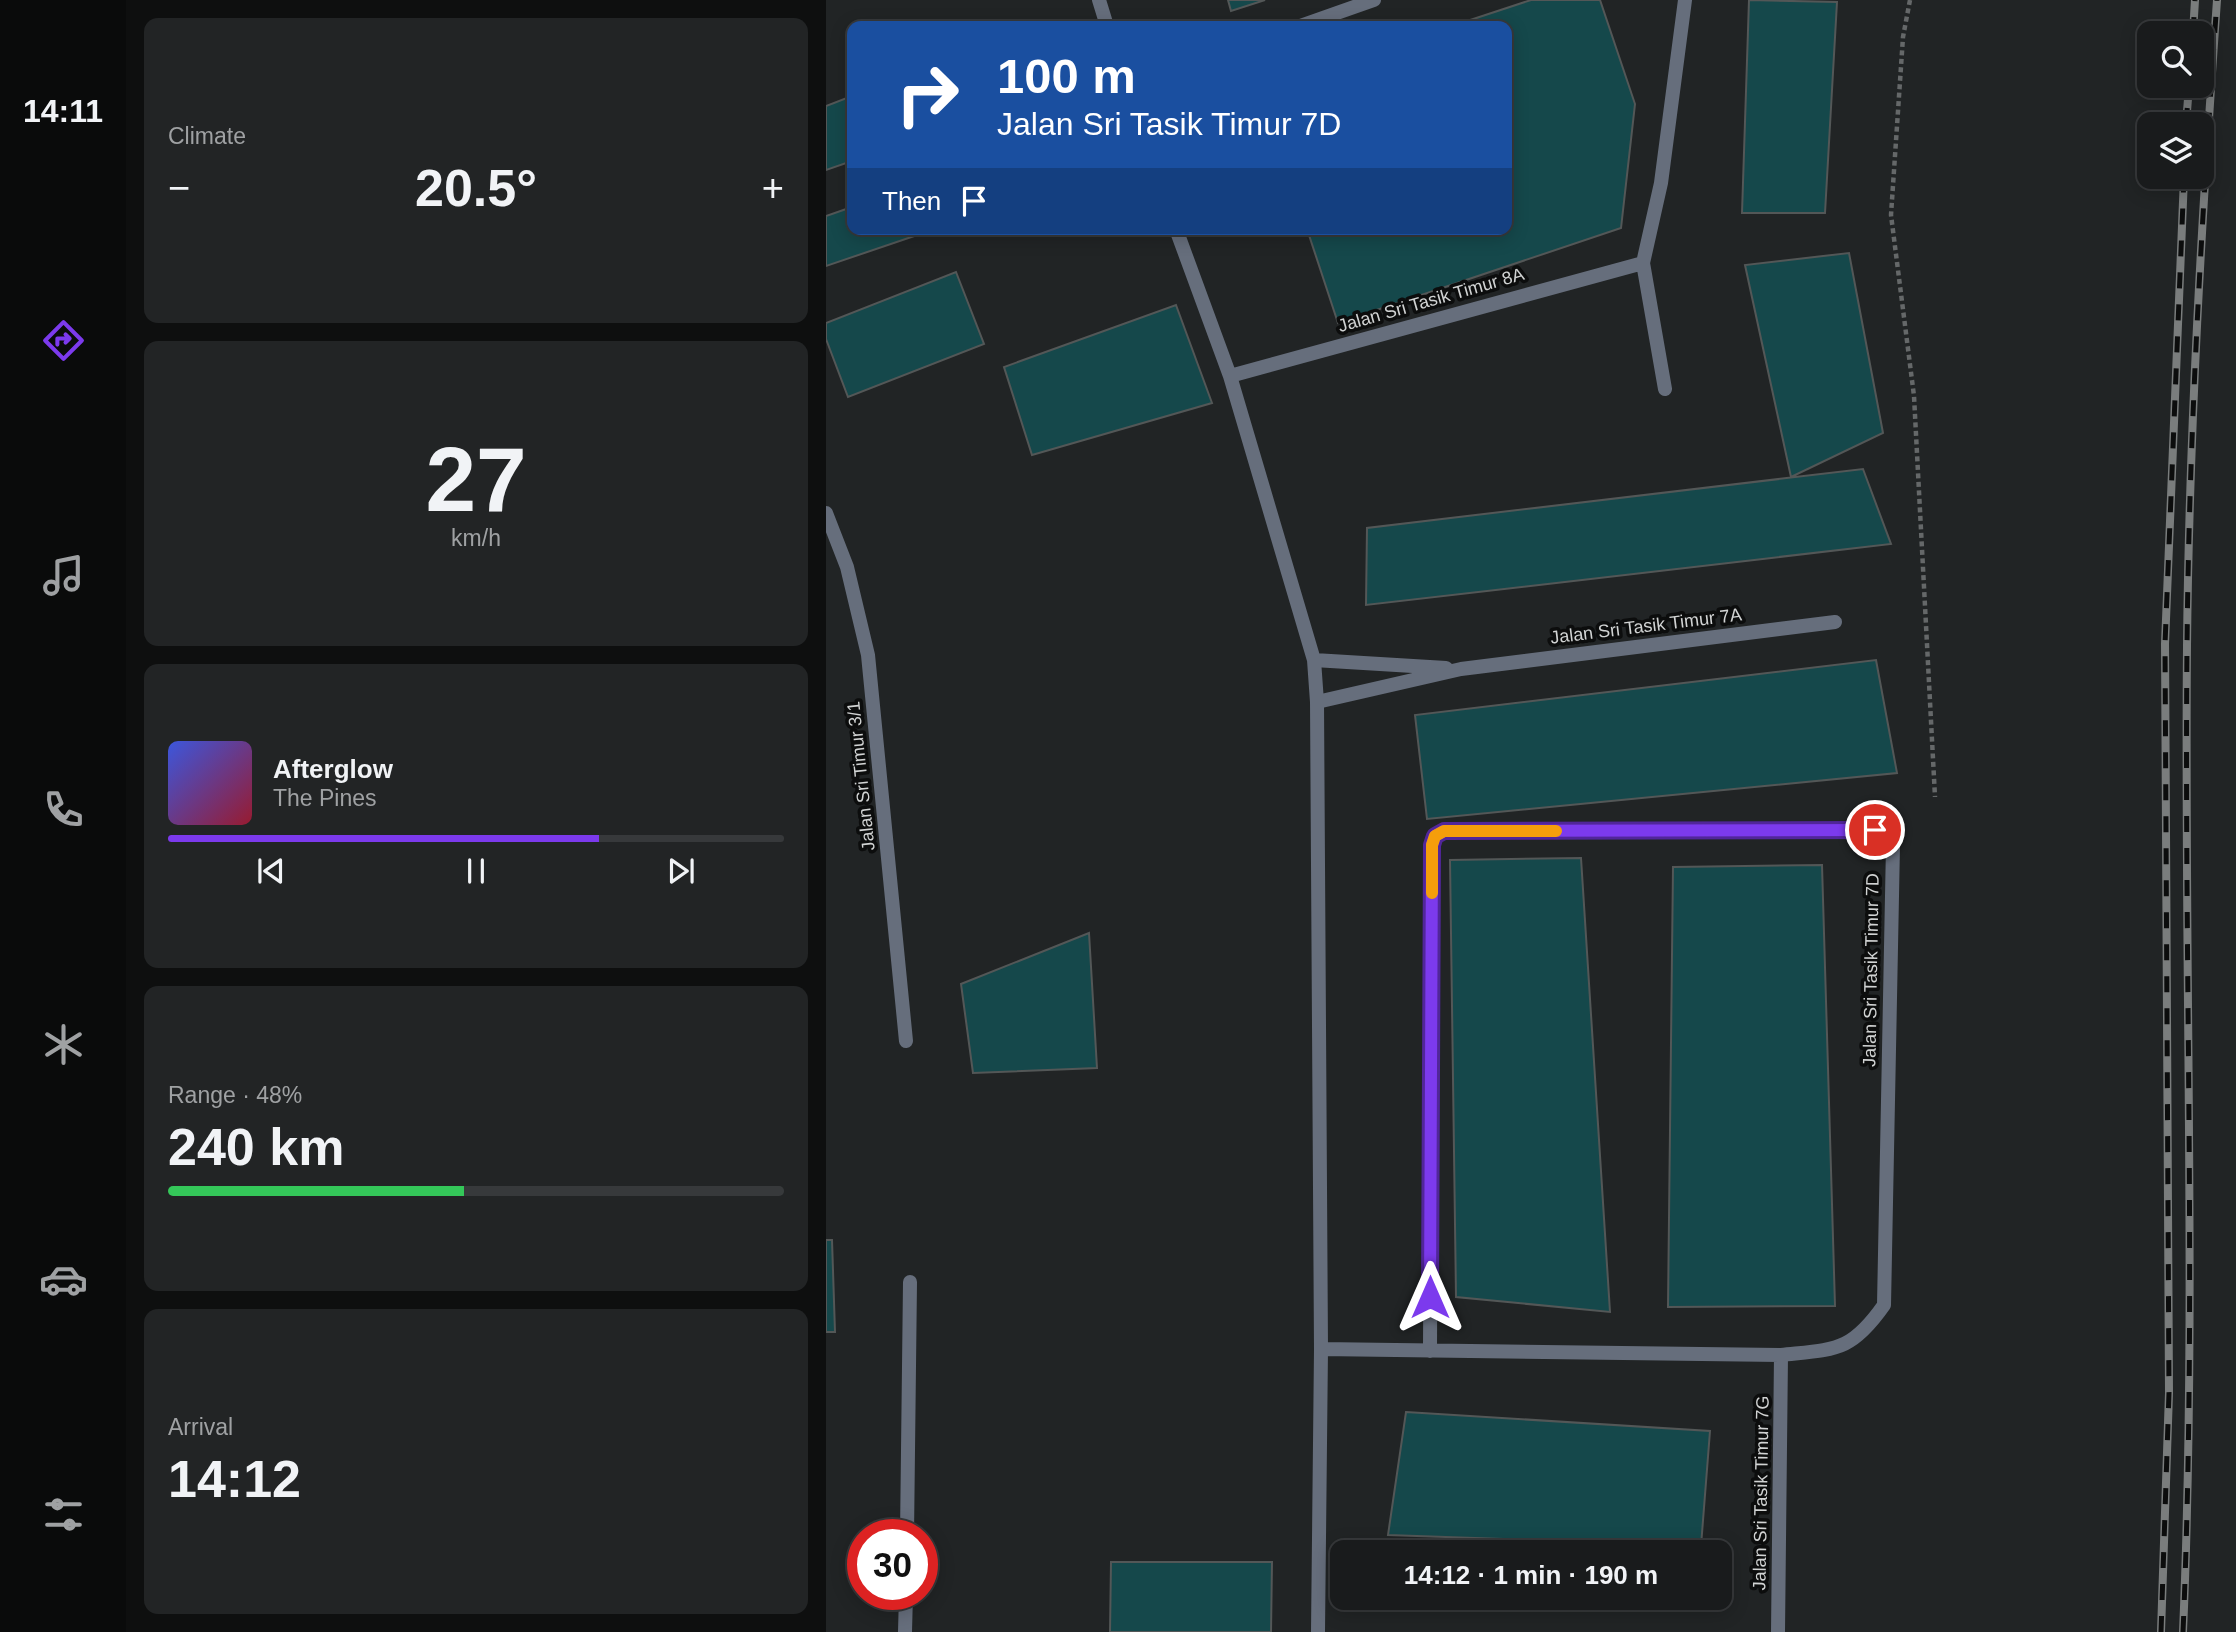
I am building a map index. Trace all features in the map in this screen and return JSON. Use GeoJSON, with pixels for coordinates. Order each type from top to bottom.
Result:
{"type":"FeatureCollection","features":[{"type":"Feature","properties":{"kind":"street"},"geometry":{"type":"LineString","coordinates":[[1099,0],[1105,21]]}},
{"type":"Feature","properties":{"kind":"street"},"geometry":{"type":"LineString","coordinates":[[1314,21],[1374,0]]}},
{"type":"Feature","properties":{"kind":"street"},"geometry":{"type":"LineString","coordinates":[[1665,390],[1643,262],[1661,183],[1685,0]]}},
{"type":"Feature","properties":{"kind":"street"},"geometry":{"type":"LineString","coordinates":[[1178,235],[1230,376],[1314,660],[1317,702],[1321,1349],[1318,1632]]}},
{"type":"Feature","properties":{"kind":"street","name":"Jalan Sri Tasik Timur 8A"},"geometry":{"type":"LineString","coordinates":[[1230,376],[1643,262]]}},
{"type":"Feature","properties":{"kind":"street","name":"Jalan Sri Timur 3/1"},"geometry":{"type":"LineString","coordinates":[[826,513],[850,577],[869,655],[906,1041]]}},
{"type":"Feature","properties":{"kind":"street","name":"Jalan Sri Tasik Timur 7A"},"geometry":{"type":"LineString","coordinates":[[1461,669],[1835,622]]}},
{"type":"Feature","properties":{"kind":"street"},"geometry":{"type":"LineString","coordinates":[[1314,660],[1461,669]]}},
{"type":"Feature","properties":{"kind":"street"},"geometry":{"type":"LineString","coordinates":[[1317,702],[1461,669]]}},
{"type":"Feature","properties":{"kind":"street","name":"Jalan Sri Tasik Timur 7D"},"geometry":{"type":"LineString","coordinates":[[1430,1350],[1432,845],[1435,836],[1444,831],[1875,830],[1889,834],[1893,845],[1884,1305],[1864,1334],[1833,1349],[1782,1355]]}},
{"type":"Feature","properties":{"kind":"street"},"geometry":{"type":"LineString","coordinates":[[907,1519],[910,1282]]}},
{"type":"Feature","properties":{"kind":"street"},"geometry":{"type":"LineString","coordinates":[[1321,1349],[1782,1355]]}},
{"type":"Feature","properties":{"kind":"street","name":"Jalan Sri Tasik Timur 7G"},"geometry":{"type":"LineString","coordinates":[[1778,1632],[1782,1355]]}},
{"type":"Feature","properties":{"kind":"street"},"geometry":{"type":"LineString","coordinates":[[905,1632],[906,1610]]}},
{"type":"Feature","properties":{"kind":"path"},"geometry":{"type":"LineString","coordinates":[[1910,0],[1903,37],[1891,215],[1914,396],[1935,797]]}},
{"type":"Feature","properties":{"kind":"building"},"geometry":{"type":"Polygon","coordinates":[[[1228,0],[1265,0],[1231,11],[1228,0]]]}},
{"type":"Feature","properties":{"kind":"building"},"geometry":{"type":"Polygon","coordinates":[[[1531,0],[1600,0],[1635,104],[1621,228],[1338,323],[1309,235],[1512,235],[1512,21],[1467,21],[1531,0]]]}},
{"type":"Feature","properties":{"kind":"building"},"geometry":{"type":"Polygon","coordinates":[[[1749,0],[1837,2],[1825,213],[1742,213],[1749,0]]]}},
{"type":"Feature","properties":{"kind":"building"},"geometry":{"type":"Polygon","coordinates":[[[847,98],[847,163],[826,170],[826,106],[847,98]]]}},
{"type":"Feature","properties":{"kind":"building"},"geometry":{"type":"Polygon","coordinates":[[[847,209],[847,235],[917,235],[826,266],[826,216],[847,209]]]}},
{"type":"Feature","properties":{"kind":"building"},"geometry":{"type":"Polygon","coordinates":[[[1849,253],[1883,433],[1791,477],[1745,265],[1849,253]]]}},
{"type":"Feature","properties":{"kind":"building"},"geometry":{"type":"Polygon","coordinates":[[[956,272],[984,344],[848,397],[826,339],[826,323],[956,272]]]}},
{"type":"Feature","properties":{"kind":"building"},"geometry":{"type":"Polygon","coordinates":[[[1176,305],[1212,403],[1032,455],[1004,367],[1176,305]]]}},
{"type":"Feature","properties":{"kind":"building"},"geometry":{"type":"Polygon","coordinates":[[[1863,469],[1891,544],[1366,605],[1367,528],[1863,469]]]}},
{"type":"Feature","properties":{"kind":"building"},"geometry":{"type":"Polygon","coordinates":[[[1876,660],[1897,773],[1427,819],[1415,715],[1876,660]]]}},
{"type":"Feature","properties":{"kind":"building"},"geometry":{"type":"Polygon","coordinates":[[[1581,858],[1610,1312],[1456,1297],[1450,860],[1581,858]]]}},
{"type":"Feature","properties":{"kind":"building"},"geometry":{"type":"Polygon","coordinates":[[[1822,865],[1835,1306],[1668,1307],[1673,867],[1822,865]]]}},
{"type":"Feature","properties":{"kind":"building"},"geometry":{"type":"Polygon","coordinates":[[[1089,933],[1097,1068],[973,1073],[961,984],[1089,933]]]}},
{"type":"Feature","properties":{"kind":"building"},"geometry":{"type":"Polygon","coordinates":[[[826,1240],[832,1240],[835,1332],[826,1332],[826,1240]]]}},
{"type":"Feature","properties":{"kind":"building"},"geometry":{"type":"Polygon","coordinates":[[[1406,1412],[1710,1431],[1701,1540],[1530,1540],[1388,1535],[1406,1412]]]}},
{"type":"Feature","properties":{"kind":"building"},"geometry":{"type":"Polygon","coordinates":[[[1111,1562],[1272,1562],[1271,1632],[1110,1632],[1111,1562]]]}},
{"type":"Feature","properties":{"kind":"railway"},"geometry":{"type":"LineString","coordinates":[[2194,21],[2195,0]]}},
{"type":"Feature","properties":{"kind":"railway"},"geometry":{"type":"LineString","coordinates":[[2183,1632],[2189,1386],[2188,566],[2197,323],[2217,0]]}},
{"type":"Feature","properties":{"kind":"railway"},"geometry":{"type":"LineString","coordinates":[[2187,112],[2188,98]]}},
{"type":"Feature","properties":{"kind":"railway"},"geometry":{"type":"LineString","coordinates":[[2161,1632],[2169,1393],[2165,644],[2184,189]]}},
{"type":"Feature","properties":{"kind":"slow traffic"},"geometry":{"type":"LineString","coordinates":[[1432,893],[1432,845],[1435,836],[1444,831],[1556,831]]}},
{"type":"Feature","properties":{"kind":"route"},"geometry":{"type":"LineString","coordinates":[[1430,1297],[1432,845],[1435,836],[1444,831],[1875,830]]}}]}
